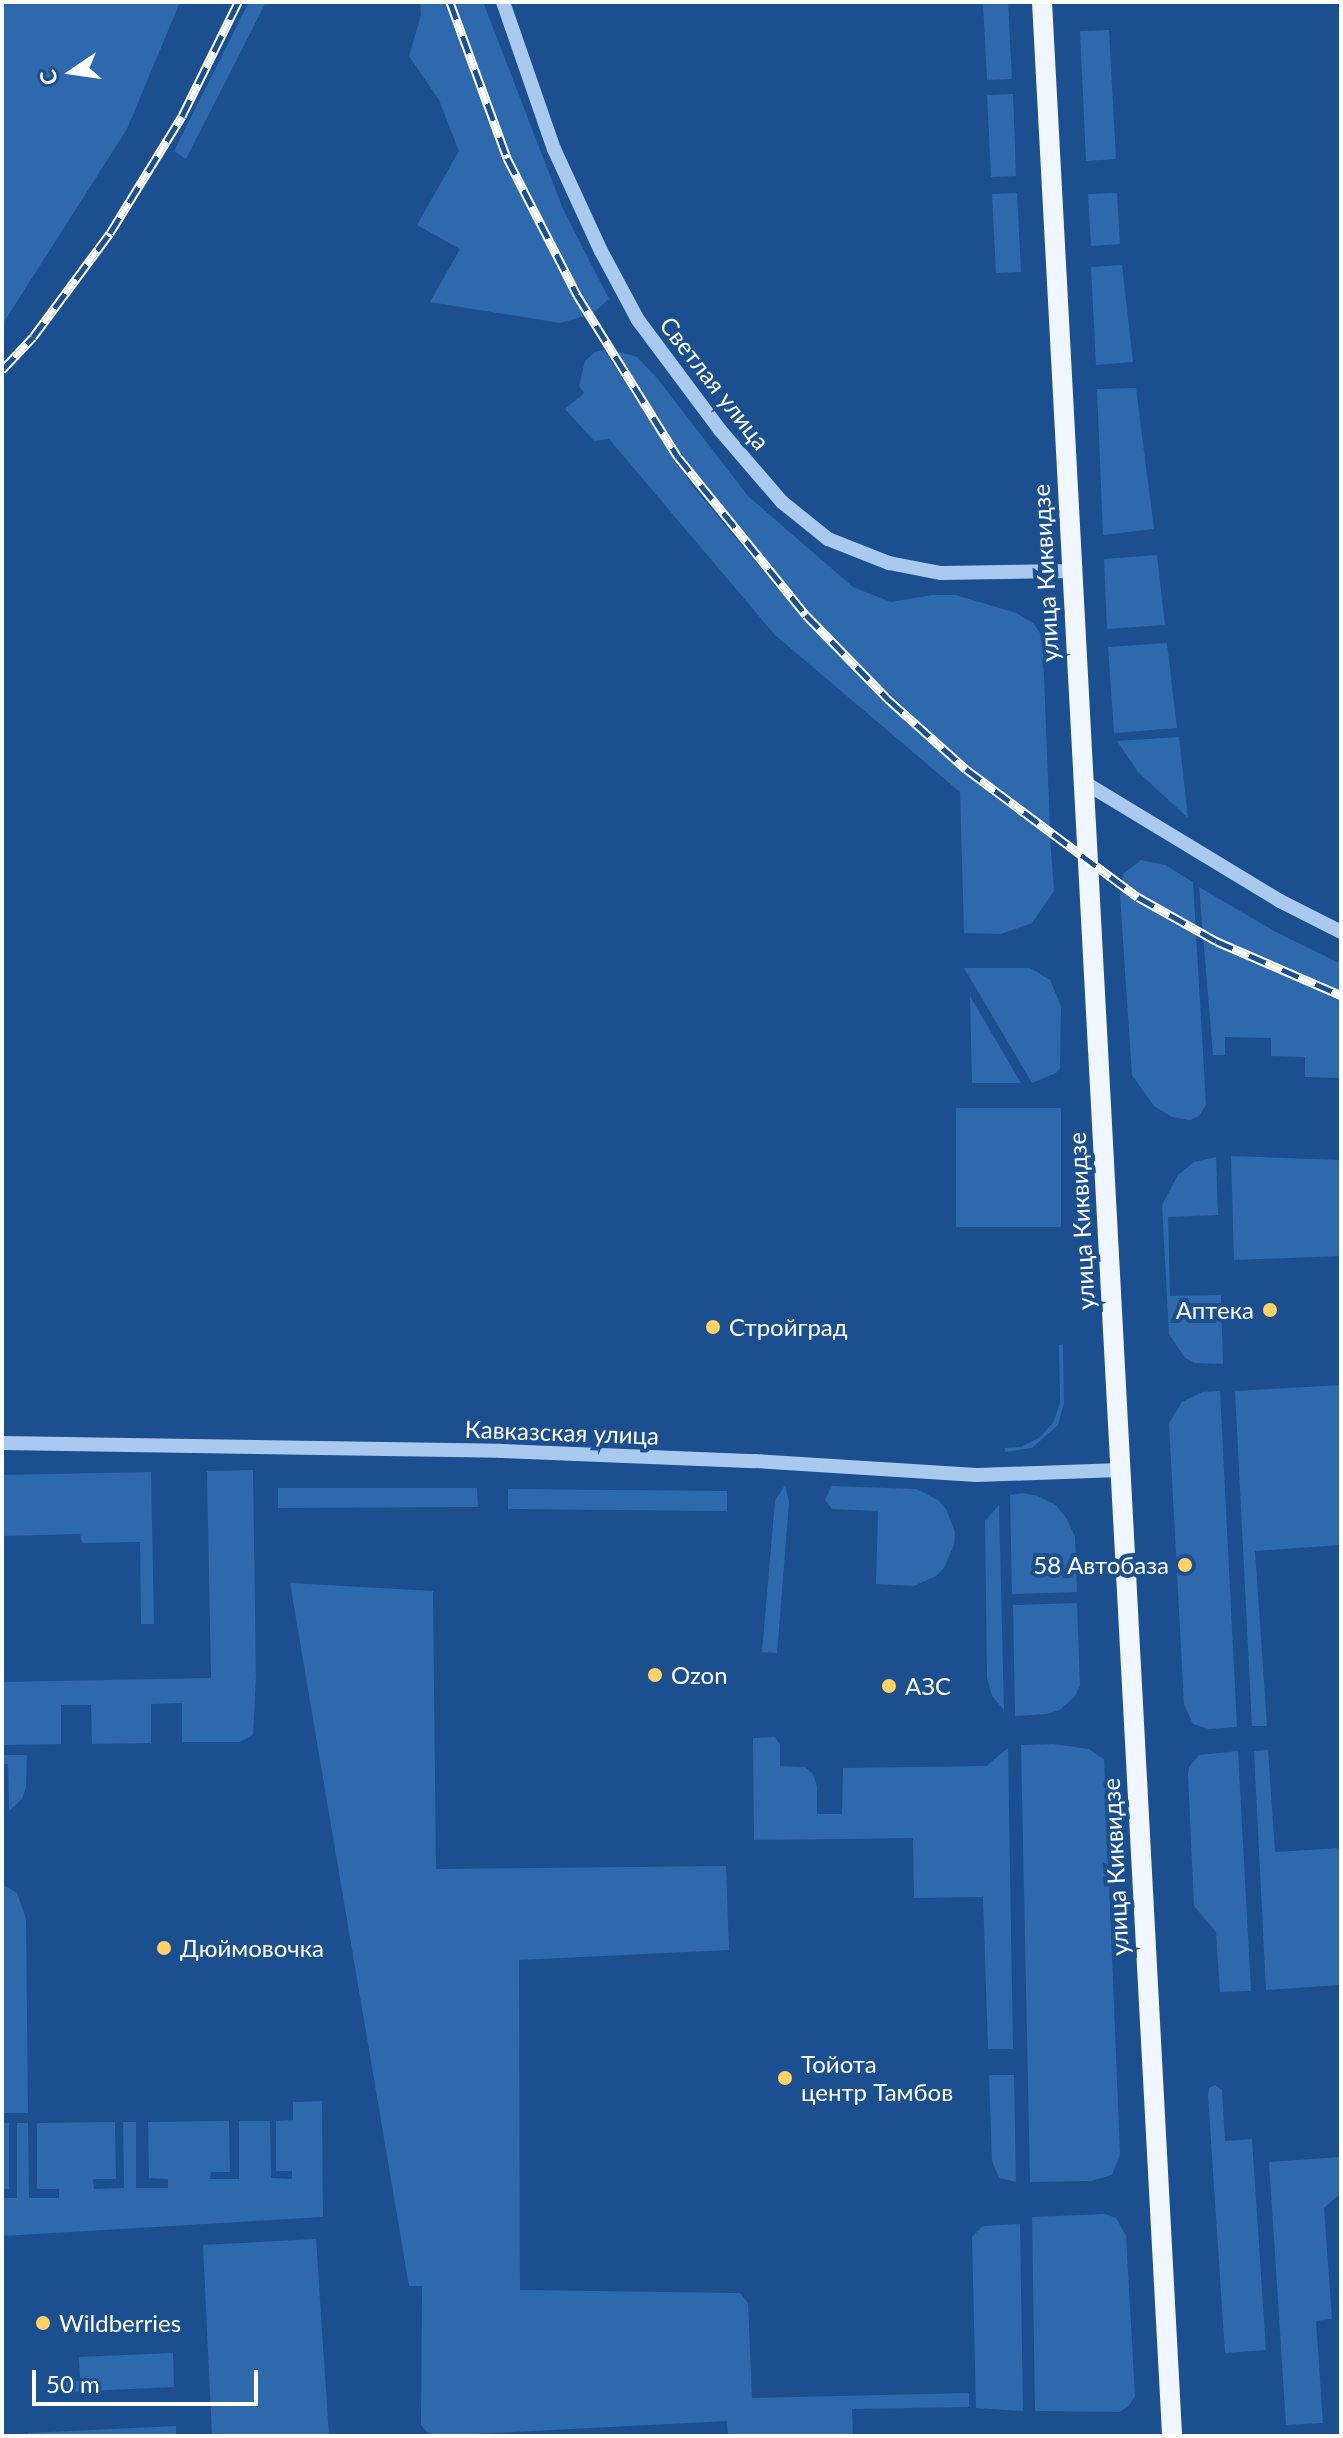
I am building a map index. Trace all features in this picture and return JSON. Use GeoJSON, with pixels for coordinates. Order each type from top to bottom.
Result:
{"type":"FeatureCollection","features":[{"type":"Feature","properties":{"kind":"main road","name":"улица Киквидзе"},"geometry":{"type":"LineString","coordinates":[[1042,2],[1172,2436]]}},
{"type":"Feature","properties":{"kind":"street","name":"Светлая улица"},"geometry":{"type":"LineString","coordinates":[[503,2],[554,149],[601,251],[638,320],[720,430],[782,502],[828,539],[889,563],[941,573],[1071,571]]}},
{"type":"Feature","properties":{"kind":"street"},"geometry":{"type":"LineString","coordinates":[[1082,781],[1280,901],[1341,932]]}},
{"type":"Feature","properties":{"kind":"street","name":"Кавказская улица"},"geometry":{"type":"LineString","coordinates":[[2,1443],[501,1451],[755,1461],[977,1475],[1120,1470]]}},
{"type":"Feature","properties":{"kind":"shaded area"},"geometry":{"type":"Polygon","coordinates":[[[2,2],[180,2],[127,129],[2,325],[2,2]]]}},
{"type":"Feature","properties":{"kind":"shaded area"},"geometry":{"type":"Polygon","coordinates":[[[249,2],[266,2],[186,159],[174,151],[249,2]]]}},
{"type":"Feature","properties":{"kind":"shaded area"},"geometry":{"type":"Polygon","coordinates":[[[420,2],[483,2],[563,209],[609,299],[592,314],[560,323],[430,302],[460,249],[417,225],[459,151],[439,100],[409,56],[421,15],[420,2]]]}},
{"type":"Feature","properties":{"kind":"shaded area"},"geometry":{"type":"Polygon","coordinates":[[[983,2],[1008,2],[1012,79],[987,80],[983,2]]]}},
{"type":"Feature","properties":{"kind":"shaded area"},"geometry":{"type":"Polygon","coordinates":[[[1109,30],[1116,159],[1086,161],[1080,31],[1109,30]]]}},
{"type":"Feature","properties":{"kind":"shaded area"},"geometry":{"type":"Polygon","coordinates":[[[1013,94],[1016,176],[991,177],[987,95],[1013,94]]]}},
{"type":"Feature","properties":{"kind":"shaded area"},"geometry":{"type":"Polygon","coordinates":[[[1017,193],[1021,272],[996,273],[992,194],[1017,193]]]}},
{"type":"Feature","properties":{"kind":"shaded area"},"geometry":{"type":"Polygon","coordinates":[[[1117,193],[1120,244],[1091,246],[1088,194],[1117,193]]]}},
{"type":"Feature","properties":{"kind":"shaded area"},"geometry":{"type":"Polygon","coordinates":[[[1122,265],[1133,362],[1096,365],[1091,267],[1122,265]]]}},
{"type":"Feature","properties":{"kind":"shaded area"},"geometry":{"type":"Polygon","coordinates":[[[604,350],[691,484],[779,590],[892,706],[993,795],[1050,837],[1054,891],[1032,923],[1001,934],[964,933],[960,792],[775,635],[609,439],[594,441],[565,409],[584,393],[579,386],[585,361],[595,352],[604,350]]]}},
{"type":"Feature","properties":{"kind":"shaded area"},"geometry":{"type":"Polygon","coordinates":[[[613,350],[637,357],[657,378],[748,496],[853,587],[891,602],[932,595],[956,595],[1016,613],[1033,623],[1040,633],[1043,652],[1050,829],[960,760],[842,649],[783,584],[697,478],[613,350]]]}},
{"type":"Feature","properties":{"kind":"shaded area"},"geometry":{"type":"Polygon","coordinates":[[[1136,388],[1154,529],[1103,535],[1097,389],[1136,388]]]}},
{"type":"Feature","properties":{"kind":"shaded area"},"geometry":{"type":"Polygon","coordinates":[[[1157,555],[1165,625],[1107,629],[1104,559],[1157,555]]]}},
{"type":"Feature","properties":{"kind":"shaded area"},"geometry":{"type":"Polygon","coordinates":[[[1167,643],[1177,728],[1114,733],[1108,647],[1167,643]]]}},
{"type":"Feature","properties":{"kind":"shaded area"},"geometry":{"type":"Polygon","coordinates":[[[1179,737],[1188,818],[1138,772],[1117,741],[1179,737]]]}},
{"type":"Feature","properties":{"kind":"shaded area"},"geometry":{"type":"Polygon","coordinates":[[[1141,860],[1165,865],[1193,882],[1206,1105],[1199,1116],[1190,1120],[1172,1117],[1154,1106],[1132,1075],[1120,896],[1123,874],[1141,860]]]}},
{"type":"Feature","properties":{"kind":"shaded area"},"geometry":{"type":"Polygon","coordinates":[[[1199,887],[1276,932],[1341,964],[1341,1078],[1305,1077],[1305,1057],[1271,1056],[1271,1038],[1225,1037],[1225,1055],[1213,1055],[1199,887]]]}},
{"type":"Feature","properties":{"kind":"shaded area"},"geometry":{"type":"Polygon","coordinates":[[[964,968],[1030,968],[1050,980],[1061,1006],[1060,1068],[1056,1073],[1032,1083],[964,968]]]}},
{"type":"Feature","properties":{"kind":"shaded area"},"geometry":{"type":"Polygon","coordinates":[[[970,996],[1021,1083],[972,1083],[970,996]]]}},
{"type":"Feature","properties":{"kind":"shaded area"},"geometry":{"type":"Polygon","coordinates":[[[956,1108],[1061,1108],[1061,1227],[956,1227],[956,1108]]]}},
{"type":"Feature","properties":{"kind":"shaded area"},"geometry":{"type":"Polygon","coordinates":[[[1231,1156],[1341,1160],[1341,1256],[1234,1260],[1231,1156]]]}},
{"type":"Feature","properties":{"kind":"shaded area"},"geometry":{"type":"Polygon","coordinates":[[[1216,1157],[1218,1215],[1168,1217],[1170,1296],[1221,1295],[1223,1364],[1195,1363],[1185,1358],[1169,1334],[1162,1205],[1178,1175],[1194,1162],[1216,1157]]]}},
{"type":"Feature","properties":{"kind":"shaded area"},"geometry":{"type":"Polygon","coordinates":[[[1063,1344],[1064,1403],[1058,1425],[1032,1448],[1005,1452],[1005,1448],[1021,1447],[1039,1438],[1053,1423],[1060,1403],[1059,1345],[1063,1344]]]}},
{"type":"Feature","properties":{"kind":"shaded area"},"geometry":{"type":"Polygon","coordinates":[[[1341,1385],[1341,1545],[1255,1551],[1267,1726],[1252,1726],[1235,1391],[1341,1385]]]}},
{"type":"Feature","properties":{"kind":"shaded area"},"geometry":{"type":"Polygon","coordinates":[[[1220,1391],[1237,1727],[1209,1729],[1193,1724],[1184,1704],[1169,1423],[1182,1402],[1202,1392],[1220,1391]]]}},
{"type":"Feature","properties":{"kind":"shaded area"},"geometry":{"type":"Polygon","coordinates":[[[253,1470],[256,1677],[253,1735],[240,1742],[182,1742],[182,1703],[151,1704],[151,1743],[92,1744],[91,1705],[61,1705],[61,1744],[3,1745],[2,1682],[211,1678],[207,1471],[253,1470]]]}},
{"type":"Feature","properties":{"kind":"shaded area"},"geometry":{"type":"Polygon","coordinates":[[[151,1472],[154,1624],[141,1624],[140,1542],[82,1543],[80,1534],[2,1536],[2,1475],[151,1472]]]}},
{"type":"Feature","properties":{"kind":"shaded area"},"geometry":{"type":"Polygon","coordinates":[[[785,1485],[789,1502],[777,1653],[762,1652],[775,1501],[785,1485]]]}},
{"type":"Feature","properties":{"kind":"shaded area"},"geometry":{"type":"Polygon","coordinates":[[[832,1486],[916,1489],[938,1500],[946,1509],[955,1532],[954,1545],[944,1568],[936,1576],[914,1586],[876,1584],[878,1511],[832,1509],[825,1500],[832,1486]]]}},
{"type":"Feature","properties":{"kind":"shaded area"},"geometry":{"type":"Polygon","coordinates":[[[278,1488],[477,1488],[478,1507],[278,1508],[278,1488]]]}},
{"type":"Feature","properties":{"kind":"shaded area"},"geometry":{"type":"Polygon","coordinates":[[[508,1489],[727,1491],[727,1511],[508,1509],[508,1489]]]}},
{"type":"Feature","properties":{"kind":"shaded area"},"geometry":{"type":"Polygon","coordinates":[[[1022,1493],[1038,1496],[1056,1505],[1067,1519],[1075,1537],[1077,1592],[1012,1594],[1010,1495],[1022,1493]]]}},
{"type":"Feature","properties":{"kind":"shaded area"},"geometry":{"type":"Polygon","coordinates":[[[999,1505],[1004,1710],[992,1696],[987,1678],[985,1521],[999,1505]]]}},
{"type":"Feature","properties":{"kind":"shaded area"},"geometry":{"type":"Polygon","coordinates":[[[290,1583],[433,1591],[436,1869],[726,1866],[729,1950],[519,1960],[520,2290],[740,2293],[748,2303],[752,2398],[969,2393],[969,2407],[852,2409],[853,2436],[728,2436],[727,2421],[438,2436],[427,2432],[421,2425],[422,2286],[409,2286],[290,1583]]]}},
{"type":"Feature","properties":{"kind":"shaded area"},"geometry":{"type":"Polygon","coordinates":[[[1077,1603],[1080,1686],[1075,1696],[1060,1710],[1015,1716],[1013,1605],[1077,1603]]]}},
{"type":"Feature","properties":{"kind":"shaded area"},"geometry":{"type":"Polygon","coordinates":[[[775,1737],[780,1745],[780,1766],[805,1767],[813,1774],[817,1786],[817,1814],[842,1814],[843,1768],[986,1766],[1008,1748],[1013,2049],[988,2049],[983,1897],[914,1898],[913,1838],[754,1840],[753,1738],[775,1737]]]}},
{"type":"Feature","properties":{"kind":"shaded area"},"geometry":{"type":"Polygon","coordinates":[[[1053,1744],[1089,1749],[1104,1759],[1120,2154],[1112,2175],[1091,2181],[1030,2182],[1021,1745],[1053,1744]]]}},
{"type":"Feature","properties":{"kind":"shaded area"},"geometry":{"type":"Polygon","coordinates":[[[1268,1750],[1275,1852],[1341,1848],[1341,1985],[1266,1990],[1254,1751],[1268,1750]]]}},
{"type":"Feature","properties":{"kind":"shaded area"},"geometry":{"type":"Polygon","coordinates":[[[1238,1751],[1251,1991],[1220,1992],[1216,1932],[1194,1906],[1188,1775],[1189,1767],[1199,1755],[1238,1751]]]}},
{"type":"Feature","properties":{"kind":"shaded area"},"geometry":{"type":"Polygon","coordinates":[[[2,1755],[27,1755],[26,1788],[22,1799],[9,1811],[8,1764],[2,1764],[2,1755]]]}},
{"type":"Feature","properties":{"kind":"shaded area"},"geometry":{"type":"Polygon","coordinates":[[[2,1884],[17,1893],[26,1919],[28,2113],[2,2113],[2,1884]]]}},
{"type":"Feature","properties":{"kind":"shaded area"},"geometry":{"type":"Polygon","coordinates":[[[989,2075],[1014,2075],[1016,2182],[999,2178],[992,2161],[989,2075]]]}},
{"type":"Feature","properties":{"kind":"shaded area"},"geometry":{"type":"Polygon","coordinates":[[[1215,2085],[1222,2090],[1225,2141],[1252,2139],[1266,2350],[1225,2353],[1208,2096],[1209,2088],[1215,2085]]]}},
{"type":"Feature","properties":{"kind":"shaded area"},"geometry":{"type":"Polygon","coordinates":[[[322,2101],[323,2217],[2,2236],[2,2198],[17,2198],[17,2123],[28,2123],[29,2198],[59,2198],[59,2189],[37,2189],[37,2123],[115,2122],[116,2179],[93,2179],[94,2189],[124,2188],[123,2122],[136,2122],[136,2188],[168,2188],[168,2179],[149,2178],[148,2122],[229,2121],[230,2172],[211,2172],[210,2179],[239,2179],[239,2121],[270,2121],[271,2178],[292,2179],[292,2171],[276,2171],[276,2121],[293,2120],[293,2102],[322,2101]]]}},
{"type":"Feature","properties":{"kind":"shaded area"},"geometry":{"type":"Polygon","coordinates":[[[2,2123],[9,2123],[9,2189],[2,2189],[2,2123]]]}},
{"type":"Feature","properties":{"kind":"shaded area"},"geometry":{"type":"Polygon","coordinates":[[[1341,2157],[1341,2193],[1324,2208],[1332,2319],[1316,2321],[1323,2423],[1286,2425],[1269,2162],[1341,2157]]]}},
{"type":"Feature","properties":{"kind":"shaded area"},"geometry":{"type":"Polygon","coordinates":[[[1105,2214],[1116,2218],[1126,2236],[1135,2396],[1128,2407],[1119,2412],[1035,2411],[1032,2217],[1105,2214]]]}},
{"type":"Feature","properties":{"kind":"shaded area"},"geometry":{"type":"Polygon","coordinates":[[[1020,2224],[1023,2411],[976,2408],[972,2237],[983,2226],[1020,2224]]]}},
{"type":"Feature","properties":{"kind":"shaded area"},"geometry":{"type":"Polygon","coordinates":[[[316,2239],[329,2436],[212,2436],[203,2245],[316,2239]]]}},
{"type":"Feature","properties":{"kind":"shaded area"},"geometry":{"type":"Polygon","coordinates":[[[173,2353],[174,2387],[66,2392],[66,2381],[80,2381],[79,2357],[173,2353]]]}},
{"type":"Feature","properties":{"kind":"shaded area"},"geometry":{"type":"Polygon","coordinates":[[[176,2426],[176,2436],[28,2436],[28,2433],[176,2426]]]}},
{"type":"Feature","properties":{"kind":"railway"},"geometry":{"type":"LineString","coordinates":[[2,370],[33,337],[110,233],[182,116],[238,2]]}},
{"type":"Feature","properties":{"kind":"railway"},"geometry":{"type":"LineString","coordinates":[[450,2],[507,158],[577,295],[678,457],[806,615],[889,700],[966,769],[1138,897],[1216,941],[1341,995]]}},
{"type":"Feature","properties":{"kind":"place","name":"Аптека"},"geometry":{"type":"Point","coordinates":[1270,1310]}},
{"type":"Feature","properties":{"kind":"place","name":"Стройград"},"geometry":{"type":"Point","coordinates":[713,1327]}},
{"type":"Feature","properties":{"kind":"place","name":"58 Автобаза"},"geometry":{"type":"Point","coordinates":[1185,1565]}},
{"type":"Feature","properties":{"kind":"place","name":"Ozon"},"geometry":{"type":"Point","coordinates":[655,1675]}},
{"type":"Feature","properties":{"kind":"place","name":"АЗС"},"geometry":{"type":"Point","coordinates":[889,1686]}},
{"type":"Feature","properties":{"kind":"place","name":"Дюймовочка"},"geometry":{"type":"Point","coordinates":[164,1948]}},
{"type":"Feature","properties":{"kind":"place","name":"Тойота центр Тамбов"},"geometry":{"type":"Point","coordinates":[785,2078]}},
{"type":"Feature","properties":{"kind":"place","name":"Wildberries"},"geometry":{"type":"Point","coordinates":[43,2323]}}]}
